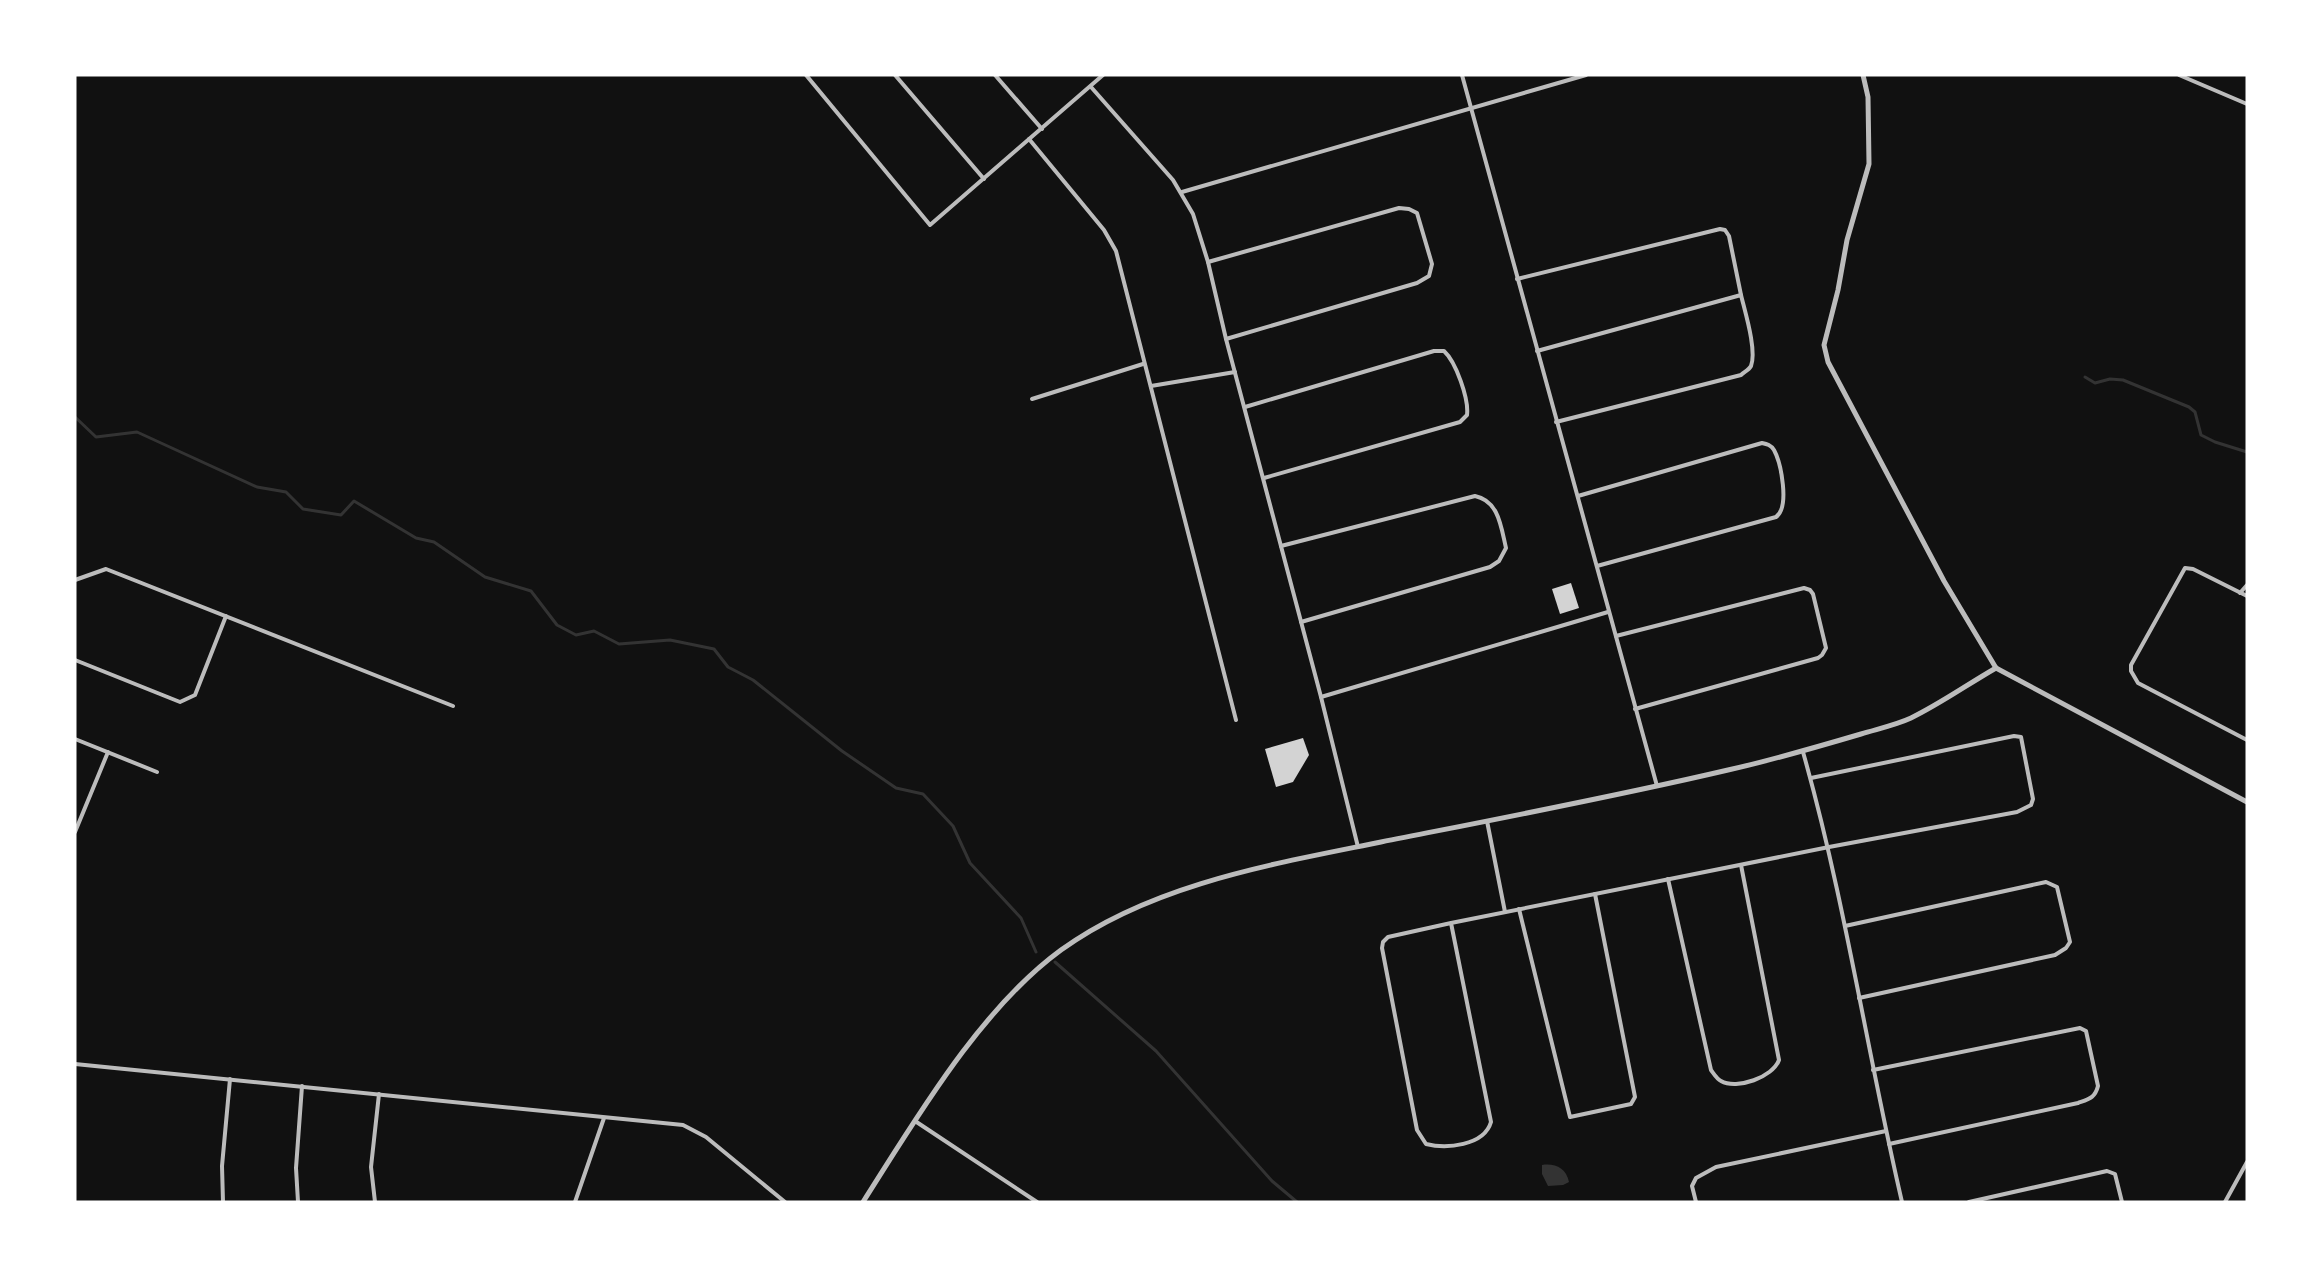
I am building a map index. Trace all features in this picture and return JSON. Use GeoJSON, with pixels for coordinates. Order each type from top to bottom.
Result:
{"type":"FeatureCollection","features":[{"type":"Feature","properties":{"kind":"street"},"geometry":{"type":"LineString","coordinates":[[806,75],[930,225],[1091,87],[1100,76]]}},
{"type":"Feature","properties":{"kind":"street"},"geometry":{"type":"LineString","coordinates":[[895,75],[984,179]]}},
{"type":"Feature","properties":{"kind":"street"},"geometry":{"type":"LineString","coordinates":[[995,75],[1042,129]]}},
{"type":"Feature","properties":{"kind":"street"},"geometry":{"type":"LineString","coordinates":[[1462,75],[1657,787]]}},
{"type":"Feature","properties":{"kind":"street"},"geometry":{"type":"LineString","coordinates":[[1182,192],[1586,75]]}},
{"type":"Feature","properties":{"kind":"street"},"geometry":{"type":"LineString","coordinates":[[1863,75],[1868,97],[1869,164],[1846,240],[1839,290],[1824,345],[1828,362],[1933,561],[1996,668],[2247,802]]}},
{"type":"Feature","properties":{"kind":"street"},"geometry":{"type":"LineString","coordinates":[[2179,75],[2247,104]]}},
{"type":"Feature","properties":{"kind":"street"},"geometry":{"type":"LineString","coordinates":[[1091,87],[1182,192],[1193,214],[1208,262],[1358,847]]}},
{"type":"Feature","properties":{"kind":"street"},"geometry":{"type":"LineString","coordinates":[[1029,140],[1111,239],[1116,251],[1143,364],[1236,720]]}},
{"type":"Feature","properties":{"kind":"street"},"geometry":{"type":"LineString","coordinates":[[1208,262],[1399,208],[1417,213],[1432,264],[1429,276],[1417,283],[1226,339]]}},
{"type":"Feature","properties":{"kind":"street"},"geometry":{"type":"LineString","coordinates":[[1517,279],[1720,229],[1725,230],[1729,236],[1751,344],[1751,365],[1748,370],[1741,375],[1556,422]]}},
{"type":"Feature","properties":{"kind":"street"},"geometry":{"type":"LineString","coordinates":[[1537,351],[1741,295]]}},
{"type":"Feature","properties":{"kind":"street"},"geometry":{"type":"LineString","coordinates":[[1245,407],[1434,351],[1444,351],[1451,357],[1468,405],[1467,415],[1460,422],[1264,478]]}},
{"type":"Feature","properties":{"kind":"street"},"geometry":{"type":"LineString","coordinates":[[1032,399],[1143,364]]}},
{"type":"Feature","properties":{"kind":"street"},"geometry":{"type":"LineString","coordinates":[[1150,386],[1235,372]]}},
{"type":"Feature","properties":{"kind":"street"},"geometry":{"type":"LineString","coordinates":[[1578,496],[1762,443],[1770,446],[1775,454],[1784,500],[1781,513],[1776,517],[1597,566]]}},
{"type":"Feature","properties":{"kind":"street"},"geometry":{"type":"LineString","coordinates":[[1281,546],[1475,496],[1484,498],[1497,514],[1506,548],[1499,561],[1490,567],[1301,622]]}},
{"type":"Feature","properties":{"kind":"street"},"geometry":{"type":"LineString","coordinates":[[2247,596],[2193,569],[2185,568],[2131,665],[2131,671],[2138,683],[2247,740]]}},
{"type":"Feature","properties":{"kind":"street"},"geometry":{"type":"LineString","coordinates":[[75,580],[106,569],[453,706]]}},
{"type":"Feature","properties":{"kind":"street"},"geometry":{"type":"LineString","coordinates":[[2240,593],[2247,585]]}},
{"type":"Feature","properties":{"kind":"street"},"geometry":{"type":"LineString","coordinates":[[1616,636],[1804,588],[1813,594],[1826,648],[1818,658],[1635,709]]}},
{"type":"Feature","properties":{"kind":"street"},"geometry":{"type":"LineString","coordinates":[[1321,697],[1609,612]]}},
{"type":"Feature","properties":{"kind":"street"},"geometry":{"type":"LineString","coordinates":[[75,660],[180,702],[195,695],[226,616]]}},
{"type":"Feature","properties":{"kind":"street"},"geometry":{"type":"LineString","coordinates":[[863,1202],[914,1121],[969,1044],[1008,999],[1059,951],[1128,911],[1184,890],[1276,864],[1657,787],[1803,752],[1910,719],[1996,668]]}},
{"type":"Feature","properties":{"kind":"street"},"geometry":{"type":"LineString","coordinates":[[1451,923],[1491,1122],[1489,1130],[1483,1135],[1464,1143],[1438,1147],[1426,1144],[1417,1130],[1382,948],[1383,942],[1388,937],[1451,923],[1668,879],[2025,810],[2031,805],[2033,799],[2021,737],[2010,736],[1811,778]]}},
{"type":"Feature","properties":{"kind":"street"},"geometry":{"type":"LineString","coordinates":[[75,739],[157,772]]}},
{"type":"Feature","properties":{"kind":"street"},"geometry":{"type":"LineString","coordinates":[[75,832],[108,752]]}},
{"type":"Feature","properties":{"kind":"street"},"geometry":{"type":"LineString","coordinates":[[1803,752],[1829,847],[1873,1070],[1902,1202]]}},
{"type":"Feature","properties":{"kind":"street"},"geometry":{"type":"LineString","coordinates":[[1487,821],[1505,912]]}},
{"type":"Feature","properties":{"kind":"street"},"geometry":{"type":"LineString","coordinates":[[1668,879],[1711,1070],[1721,1081],[1731,1084],[1741,1083],[1761,1077],[1773,1069],[1779,1060],[1741,865]]}},
{"type":"Feature","properties":{"kind":"street"},"geometry":{"type":"LineString","coordinates":[[1845,926],[2046,882],[2057,887],[2070,942],[2055,956],[1859,998]]}},
{"type":"Feature","properties":{"kind":"street"},"geometry":{"type":"LineString","coordinates":[[1519,909],[1570,1117],[1611,1110],[1631,1104],[1635,1097],[1595,894]]}},
{"type":"Feature","properties":{"kind":"street"},"geometry":{"type":"LineString","coordinates":[[1873,1070],[2080,1028],[2086,1031],[2098,1086],[2097,1093],[2091,1099],[2078,1103],[1889,1144]]}},
{"type":"Feature","properties":{"kind":"street"},"geometry":{"type":"LineString","coordinates":[[75,1064],[683,1125],[706,1137],[785,1202]]}},
{"type":"Feature","properties":{"kind":"street"},"geometry":{"type":"LineString","coordinates":[[223,1202],[222,1166],[230,1079]]}},
{"type":"Feature","properties":{"kind":"street"},"geometry":{"type":"LineString","coordinates":[[298,1202],[296,1168],[302,1086]]}},
{"type":"Feature","properties":{"kind":"street"},"geometry":{"type":"LineString","coordinates":[[375,1202],[371,1167],[379,1094]]}},
{"type":"Feature","properties":{"kind":"street"},"geometry":{"type":"LineString","coordinates":[[575,1202],[604,1118]]}},
{"type":"Feature","properties":{"kind":"street"},"geometry":{"type":"LineString","coordinates":[[914,1121],[1037,1202]]}},
{"type":"Feature","properties":{"kind":"street"},"geometry":{"type":"LineString","coordinates":[[1696,1202],[1692,1186],[1696,1178],[1716,1167],[1886,1131]]}},
{"type":"Feature","properties":{"kind":"street"},"geometry":{"type":"LineString","coordinates":[[2225,1202],[2247,1162]]}},
{"type":"Feature","properties":{"kind":"street"},"geometry":{"type":"LineString","coordinates":[[1969,1202],[2108,1171],[2115,1174],[2121,1202]]}},
{"type":"Feature","properties":{"kind":"shaded area"},"geometry":{"type":"Polygon","coordinates":[[[1542,1165],[1551,1165],[1563,1170],[1569,1182],[1563,1185],[1548,1186],[1542,1174],[1542,1165]]]}},
{"type":"Feature","properties":{"kind":"building"},"geometry":{"type":"Polygon","coordinates":[[[1571,583],[1579,608],[1560,614],[1552,589],[1571,583]]]}},
{"type":"Feature","properties":{"kind":"building"},"geometry":{"type":"Polygon","coordinates":[[[1303,738],[1309,755],[1293,782],[1276,787],[1265,749],[1303,738]]]}},
{"type":"Feature","properties":{"kind":"waterway"},"geometry":{"type":"LineString","coordinates":[[2085,377],[2095,383],[2110,379],[2123,380],[2189,407],[2195,412],[2201,435],[2247,452]]}},
{"type":"Feature","properties":{"kind":"waterway"},"geometry":{"type":"LineString","coordinates":[[75,417],[96,437],[137,432],[257,487],[286,492],[303,509],[341,515],[354,501],[416,538],[434,542],[485,577],[531,591],[557,625],[576,635],[594,631],[619,644],[670,640],[714,649],[728,667],[753,680],[842,751],[896,788],[923,794],[953,826],[970,863],[1021,918],[1036,952]]}},
{"type":"Feature","properties":{"kind":"waterway"},"geometry":{"type":"LineString","coordinates":[[1055,962],[1156,1051],[1272,1181],[1297,1202]]}}]}
